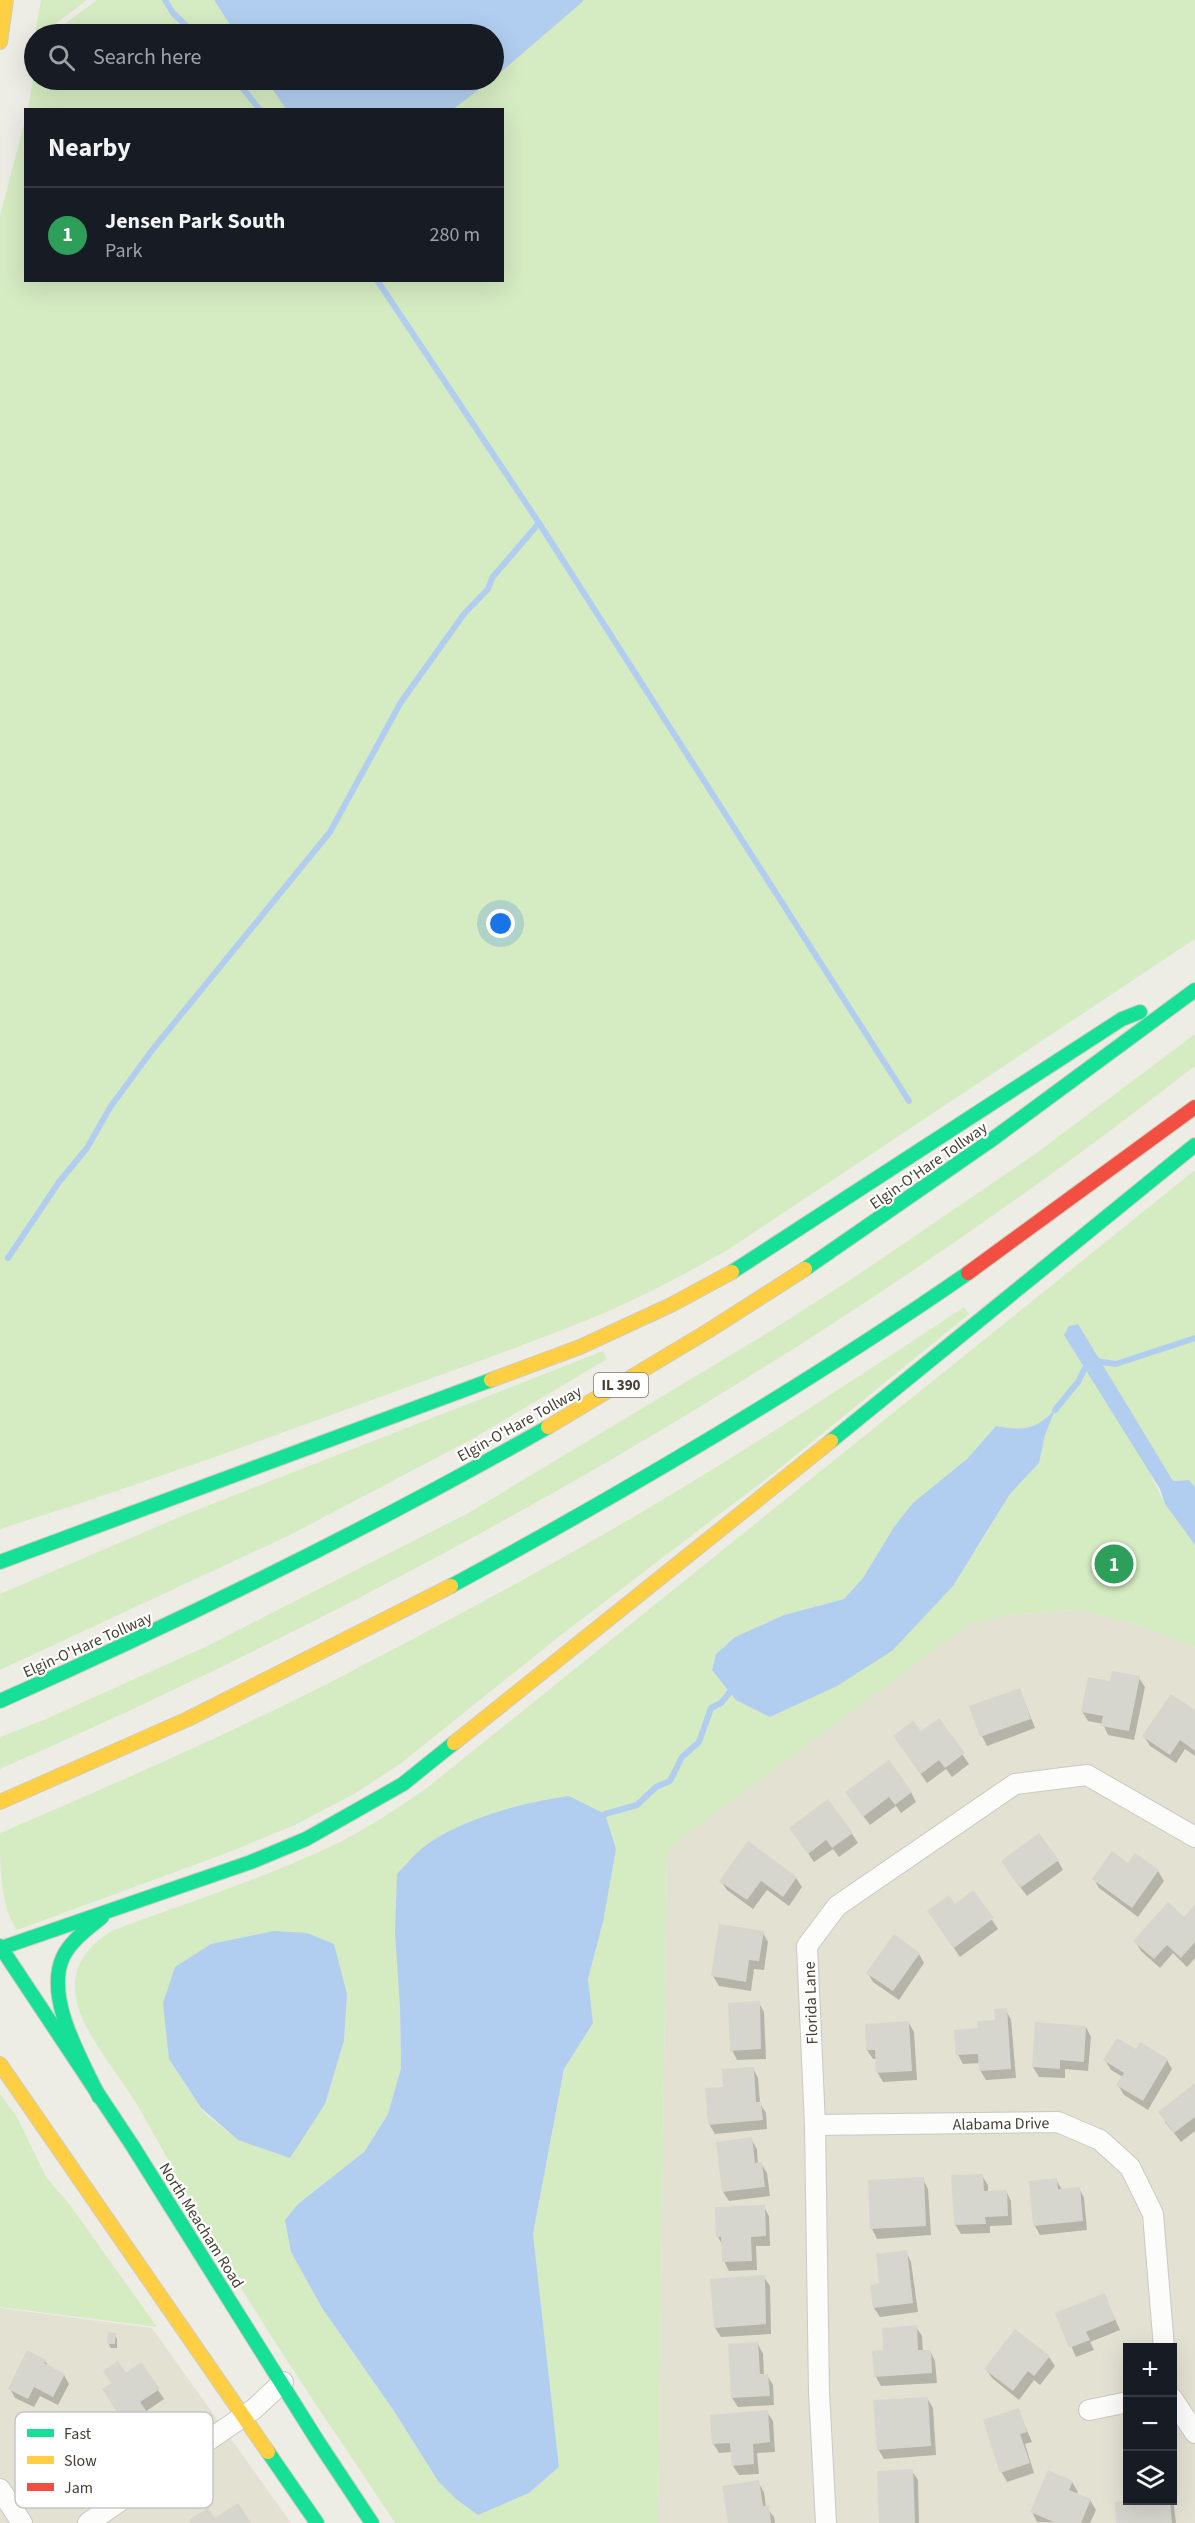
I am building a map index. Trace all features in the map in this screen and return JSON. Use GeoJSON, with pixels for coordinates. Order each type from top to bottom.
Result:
{"type":"FeatureCollection","features":[{"type":"Feature","properties":{"kind":"main road"},"geometry":{"type":"LineString","coordinates":[[0,42],[6,0]]}},
{"type":"Feature","properties":{"kind":"main road"},"geometry":{"type":"LineString","coordinates":[[1,1561],[580,1347],[671,1305],[740,1268],[1122,1019],[1195,990]]}},
{"type":"Feature","properties":{"kind":"main road","name":"Elgin-O'Hare Tollway"},"geometry":{"type":"LineString","coordinates":[[0,1701],[188,1616],[300,1560],[482,1464],[636,1376],[784,1283],[948,1173],[1195,990]]}},
{"type":"Feature","properties":{"kind":"main road"},"geometry":{"type":"LineString","coordinates":[[0,1802],[135,1743],[272,1679],[457,1583],[624,1491],[750,1415],[953,1283],[1195,1107]]}},
{"type":"Feature","properties":{"kind":"main road"},"geometry":{"type":"LineString","coordinates":[[0,1947],[251,1862],[306,1839],[350,1817],[403,1784],[621,1611],[1195,1145]]}},
{"type":"Feature","properties":{"kind":"main road"},"geometry":{"type":"LineString","coordinates":[[99,2097],[66,2021],[56,1986],[62,1958],[76,1939],[110,1911]]}},
{"type":"Feature","properties":{"kind":"main road","name":"North Meacham Road"},"geometry":{"type":"LineString","coordinates":[[0,1947],[372,2523]]}},
{"type":"Feature","properties":{"kind":"main road"},"geometry":{"type":"LineString","coordinates":[[0,2064],[317,2523]]}},
{"type":"Feature","properties":{"kind":"street","name":"Florida Lane"},"geometry":{"type":"LineString","coordinates":[[826,2523],[819,2392],[815,2125],[807,1946],[837,1906],[1016,1784],[1087,1775],[1195,1837]]}},
{"type":"Feature","properties":{"kind":"street","name":"Alabama Drive"},"geometry":{"type":"LineString","coordinates":[[815,2125],[1058,2122],[1100,2140],[1130,2167],[1153,2214],[1164,2343]]}},
{"type":"Feature","properties":{"kind":"street"},"geometry":{"type":"LineString","coordinates":[[213,2438],[243,2417],[283,2382]]}},
{"type":"Feature","properties":{"kind":"street"},"geometry":{"type":"LineString","coordinates":[[1089,2410],[1123,2403]]}},
{"type":"Feature","properties":{"kind":"street"},"geometry":{"type":"LineString","coordinates":[[1177,2404],[1195,2433]]}},
{"type":"Feature","properties":{"kind":"street"},"geometry":{"type":"LineString","coordinates":[[0,2489],[22,2523]]}},
{"type":"Feature","properties":{"kind":"street"},"geometry":{"type":"LineString","coordinates":[[88,2523],[110,2508]]}},
{"type":"Feature","properties":{"kind":"shaded area"},"geometry":{"type":"Polygon","coordinates":[[[1078,1610],[1143,1626],[1195,1648],[1195,2523],[658,2523],[667,1849],[970,1624],[1008,1615],[1078,1610]]]}},
{"type":"Feature","properties":{"kind":"shaded area"},"geometry":{"type":"Polygon","coordinates":[[[0,2308],[152,2328],[212,2412],[15,2412],[15,2508],[213,2508],[213,2414],[291,2523],[0,2523],[0,2308]]]}},
{"type":"Feature","properties":{"kind":"green space"},"geometry":{"type":"Polygon","coordinates":[[[41,0],[87,0],[55,24],[37,24],[41,0]]]}},
{"type":"Feature","properties":{"kind":"green space"},"geometry":{"type":"Polygon","coordinates":[[[97,0],[214,0],[230,24],[65,24],[97,0]]]}},
{"type":"Feature","properties":{"kind":"green space"},"geometry":{"type":"Polygon","coordinates":[[[579,0],[1195,0],[1195,939],[726,1251],[675,1279],[605,1313],[539,1339],[147,1481],[0,1529],[0,216],[24,124],[24,282],[504,282],[504,108],[448,108],[473,90],[504,90],[504,65],[579,0]]]}},
{"type":"Feature","properties":{"kind":"green space"},"geometry":{"type":"Polygon","coordinates":[[[31,90],[273,90],[285,108],[28,108],[31,90]]]}},
{"type":"Feature","properties":{"kind":"green space"},"geometry":{"type":"Polygon","coordinates":[[[1195,1034],[1195,1066],[1056,1171],[913,1270],[768,1365],[620,1455],[469,1540],[159,1697],[0,1769],[0,1737],[46,1719],[205,1647],[470,1512],[769,1332],[856,1276],[1038,1152],[1195,1034]]]}},
{"type":"Feature","properties":{"kind":"green space"},"geometry":{"type":"Polygon","coordinates":[[[1195,1170],[1195,1487],[1189,1480],[1173,1481],[1078,1325],[1165,1504],[1195,1545],[1195,1648],[1143,1626],[1078,1610],[1008,1615],[970,1624],[667,1849],[658,2523],[395,2523],[250,2303],[139,2108],[104,2056],[81,2016],[75,1991],[77,1970],[87,1953],[111,1931],[226,1890],[310,1856],[361,1830],[428,1787],[1195,1170]],[[1054,1412],[1034,1427],[1021,1429],[996,1426],[967,1459],[894,1527],[863,1578],[844,1599],[784,1615],[735,1637],[716,1654],[712,1670],[976,1550],[1010,1494],[1039,1463],[1045,1435],[1054,1412]],[[603,1922],[400,2007],[401,2068],[388,2114],[364,2152],[298,2204],[291,2252],[322,2308],[394,2411],[438,2481],[509,2501],[529,2493],[559,2467],[533,2234],[564,2069],[593,2023],[588,1979],[603,1922]],[[347,1994],[169,2059],[203,2112],[238,2140],[325,2104],[344,2041],[347,1994]]]}},
{"type":"Feature","properties":{"kind":"green space"},"geometry":{"type":"Polygon","coordinates":[[[964,1307],[969,1314],[775,1472],[561,1635],[400,1764],[354,1794],[295,1825],[224,1854],[17,1930],[11,1921],[4,1897],[0,1833],[246,1723],[327,1684],[488,1599],[687,1485],[964,1307]]]}},
{"type":"Feature","properties":{"kind":"green space"},"geometry":{"type":"Polygon","coordinates":[[[603,1351],[607,1359],[474,1438],[290,1535],[0,1670],[0,1594],[189,1513],[603,1351]]]}},
{"type":"Feature","properties":{"kind":"green space"},"geometry":{"type":"Polygon","coordinates":[[[0,2094],[17,2117],[46,2177],[70,2205],[157,2327],[0,2307],[0,2094]]]}},
{"type":"Feature","properties":{"kind":"water"},"geometry":{"type":"Polygon","coordinates":[[[214,0],[580,0],[504,65],[504,24],[230,24],[214,0]]]}},
{"type":"Feature","properties":{"kind":"water"},"geometry":{"type":"Polygon","coordinates":[[[273,90],[473,90],[448,108],[285,108],[273,90]]]}},
{"type":"Feature","properties":{"kind":"water"},"geometry":{"type":"Polygon","coordinates":[[[1078,1324],[1173,1481],[1189,1480],[1195,1487],[1195,1545],[1165,1504],[1160,1489],[1064,1335],[1069,1326],[1078,1324]]]}},
{"type":"Feature","properties":{"kind":"water"},"geometry":{"type":"Polygon","coordinates":[[[1055,1410],[1045,1435],[1039,1463],[1010,1494],[953,1586],[892,1651],[837,1686],[770,1717],[736,1700],[712,1670],[716,1654],[735,1637],[784,1615],[844,1599],[863,1578],[894,1527],[913,1503],[967,1459],[996,1426],[1028,1427],[1041,1422],[1055,1410]]]}},
{"type":"Feature","properties":{"kind":"water"},"geometry":{"type":"Polygon","coordinates":[[[569,1796],[605,1814],[616,1849],[603,1922],[588,1979],[593,2023],[564,2069],[533,2234],[559,2467],[529,2493],[478,2515],[456,2499],[438,2481],[394,2411],[322,2308],[291,2252],[285,2220],[298,2204],[364,2152],[388,2114],[401,2068],[395,1932],[397,1874],[420,1850],[435,1839],[471,1821],[511,1808],[569,1796]]]}},
{"type":"Feature","properties":{"kind":"water"},"geometry":{"type":"Polygon","coordinates":[[[274,1931],[307,1933],[334,1944],[347,1994],[344,2041],[325,2104],[290,2158],[238,2140],[201,2108],[169,2059],[163,2003],[175,1967],[211,1944],[274,1931]]]}},
{"type":"Feature","properties":{"kind":"building"},"geometry":{"type":"Polygon","coordinates":[[[1112,1671],[1140,1676],[1129,1731],[1101,1726],[1103,1716],[1081,1712],[1088,1677],[1110,1681],[1112,1671]]]}},
{"type":"Feature","properties":{"kind":"building"},"geometry":{"type":"Polygon","coordinates":[[[1020,1688],[1031,1719],[980,1737],[969,1706],[1020,1688]]]}},
{"type":"Feature","properties":{"kind":"building"},"geometry":{"type":"Polygon","coordinates":[[[1171,1694],[1195,1710],[1195,1751],[1180,1740],[1170,1755],[1142,1736],[1171,1694]]]}},
{"type":"Feature","properties":{"kind":"building"},"geometry":{"type":"Polygon","coordinates":[[[939,1718],[965,1753],[945,1768],[939,1760],[921,1774],[893,1736],[913,1721],[921,1731],[939,1718]]]}},
{"type":"Feature","properties":{"kind":"building"},"geometry":{"type":"Polygon","coordinates":[[[889,1760],[912,1792],[895,1805],[889,1797],[863,1817],[845,1792],[889,1760]]]}},
{"type":"Feature","properties":{"kind":"building"},"geometry":{"type":"Polygon","coordinates":[[[828,1799],[853,1833],[832,1848],[826,1840],[808,1854],[789,1828],[828,1799]]]}},
{"type":"Feature","properties":{"kind":"building"},"geometry":{"type":"Polygon","coordinates":[[[1039,1833],[1059,1860],[1020,1888],[1001,1861],[1039,1833]]]}},
{"type":"Feature","properties":{"kind":"building"},"geometry":{"type":"Polygon","coordinates":[[[748,1841],[797,1877],[783,1897],[761,1881],[747,1900],[719,1881],[748,1841]]]}},
{"type":"Feature","properties":{"kind":"building"},"geometry":{"type":"Polygon","coordinates":[[[1112,1851],[1128,1863],[1135,1853],[1159,1870],[1132,1908],[1092,1879],[1112,1851]]]}},
{"type":"Feature","properties":{"kind":"building"},"geometry":{"type":"Polygon","coordinates":[[[973,1890],[994,1918],[954,1948],[927,1911],[949,1895],[955,1904],[973,1890]]]}},
{"type":"Feature","properties":{"kind":"building"},"geometry":{"type":"Polygon","coordinates":[[[1168,1902],[1184,1917],[1195,1904],[1195,1942],[1181,1958],[1167,1945],[1154,1959],[1133,1941],[1168,1902]]]}},
{"type":"Feature","properties":{"kind":"building"},"geometry":{"type":"Polygon","coordinates":[[[719,1924],[764,1931],[759,1961],[749,1960],[746,1982],[711,1976],[719,1924]]]}},
{"type":"Feature","properties":{"kind":"building"},"geometry":{"type":"Polygon","coordinates":[[[894,1934],[920,1953],[893,1991],[866,1973],[894,1934]]]}},
{"type":"Feature","properties":{"kind":"building"},"geometry":{"type":"Polygon","coordinates":[[[760,2001],[761,2049],[730,2051],[728,2003],[760,2001]]]}},
{"type":"Feature","properties":{"kind":"building"},"geometry":{"type":"Polygon","coordinates":[[[1007,2008],[1011,2069],[979,2071],[978,2054],[956,2055],[954,2030],[978,2028],[977,2021],[995,2020],[994,2009],[1007,2008]]]}},
{"type":"Feature","properties":{"kind":"building"},"geometry":{"type":"Polygon","coordinates":[[[909,2021],[912,2071],[876,2073],[875,2050],[866,2050],[865,2024],[909,2021]]]}},
{"type":"Feature","properties":{"kind":"building"},"geometry":{"type":"Polygon","coordinates":[[[1035,2022],[1086,2026],[1084,2062],[1060,2060],[1060,2069],[1032,2067],[1035,2022]]]}},
{"type":"Feature","properties":{"kind":"building"},"geometry":{"type":"Polygon","coordinates":[[[1117,2038],[1136,2049],[1140,2042],[1168,2059],[1143,2101],[1116,2085],[1124,2073],[1103,2060],[1117,2038]]]}},
{"type":"Feature","properties":{"kind":"building"},"geometry":{"type":"Polygon","coordinates":[[[754,2067],[756,2102],[761,2102],[763,2120],[708,2125],[705,2088],[723,2087],[722,2069],[754,2067]]]}},
{"type":"Feature","properties":{"kind":"building"},"geometry":{"type":"Polygon","coordinates":[[[1195,2083],[1195,2117],[1174,2133],[1158,2112],[1195,2083]]]}},
{"type":"Feature","properties":{"kind":"building"},"geometry":{"type":"Polygon","coordinates":[[[752,2137],[755,2163],[762,2162],[765,2187],[722,2192],[716,2142],[752,2137]]]}},
{"type":"Feature","properties":{"kind":"building"},"geometry":{"type":"Polygon","coordinates":[[[983,2174],[984,2191],[1007,2190],[1008,2216],[985,2217],[986,2224],[954,2225],[951,2175],[983,2174]]]}},
{"type":"Feature","properties":{"kind":"building"},"geometry":{"type":"Polygon","coordinates":[[[924,2177],[926,2226],[870,2229],[868,2180],[924,2177]]]}},
{"type":"Feature","properties":{"kind":"building"},"geometry":{"type":"Polygon","coordinates":[[[1057,2178],[1058,2189],[1080,2187],[1083,2221],[1033,2226],[1029,2181],[1057,2178]]]}},
{"type":"Feature","properties":{"kind":"building"},"geometry":{"type":"Polygon","coordinates":[[[765,2205],[766,2236],[751,2237],[752,2261],[722,2262],[721,2237],[716,2237],[715,2207],[765,2205]]]}},
{"type":"Feature","properties":{"kind":"building"},"geometry":{"type":"Polygon","coordinates":[[[907,2250],[913,2303],[873,2308],[870,2285],[879,2283],[876,2254],[907,2250]]]}},
{"type":"Feature","properties":{"kind":"building"},"geometry":{"type":"Polygon","coordinates":[[[765,2275],[766,2324],[714,2328],[710,2279],[765,2275]]]}},
{"type":"Feature","properties":{"kind":"building"},"geometry":{"type":"Polygon","coordinates":[[[1105,2293],[1115,2320],[1086,2332],[1090,2340],[1069,2348],[1055,2313],[1105,2293]]]}},
{"type":"Feature","properties":{"kind":"building"},"geometry":{"type":"Polygon","coordinates":[[[917,2325],[918,2350],[931,2350],[932,2373],[874,2377],[872,2351],[883,2350],[882,2328],[917,2325]]]}},
{"type":"Feature","properties":{"kind":"building"},"geometry":{"type":"Polygon","coordinates":[[[1015,2329],[1050,2356],[1034,2376],[1028,2371],[1013,2391],[984,2369],[1015,2329]]]}},
{"type":"Feature","properties":{"kind":"building"},"geometry":{"type":"Polygon","coordinates":[[[108,2332],[116,2333],[115,2344],[107,2344],[108,2332]]]}},
{"type":"Feature","properties":{"kind":"building"},"geometry":{"type":"Polygon","coordinates":[[[758,2342],[760,2374],[768,2374],[770,2396],[731,2398],[728,2344],[758,2342]]]}},
{"type":"Feature","properties":{"kind":"building"},"geometry":{"type":"Polygon","coordinates":[[[27,2350],[46,2360],[44,2363],[65,2374],[53,2397],[34,2387],[28,2399],[8,2389],[27,2350]]]}},
{"type":"Feature","properties":{"kind":"building"},"geometry":{"type":"Polygon","coordinates":[[[118,2361],[126,2373],[141,2362],[160,2389],[140,2402],[147,2412],[117,2412],[102,2389],[111,2383],[103,2371],[118,2361]]]}},
{"type":"Feature","properties":{"kind":"building"},"geometry":{"type":"Polygon","coordinates":[[[928,2397],[931,2446],[877,2450],[873,2400],[928,2397]]]}},
{"type":"Feature","properties":{"kind":"building"},"geometry":{"type":"Polygon","coordinates":[[[1019,2408],[1027,2432],[1020,2434],[1030,2463],[1000,2473],[983,2420],[1019,2408]]]}},
{"type":"Feature","properties":{"kind":"building"},"geometry":{"type":"Polygon","coordinates":[[[768,2410],[770,2442],[753,2444],[754,2464],[732,2466],[730,2443],[712,2444],[710,2415],[768,2410]]]}},
{"type":"Feature","properties":{"kind":"building"},"geometry":{"type":"Polygon","coordinates":[[[913,2469],[915,2523],[879,2523],[877,2471],[913,2469]]]}},
{"type":"Feature","properties":{"kind":"building"},"geometry":{"type":"Polygon","coordinates":[[[1048,2470],[1073,2481],[1069,2490],[1091,2499],[1081,2523],[1056,2523],[1030,2512],[1048,2470]]]}},
{"type":"Feature","properties":{"kind":"building"},"geometry":{"type":"Polygon","coordinates":[[[759,2480],[763,2506],[769,2505],[771,2523],[728,2523],[722,2486],[759,2480]]]}},
{"type":"Feature","properties":{"kind":"building"},"geometry":{"type":"Polygon","coordinates":[[[1123,2501],[1123,2505],[1170,2505],[1172,2523],[1116,2523],[1115,2502],[1123,2501]]]}},
{"type":"Feature","properties":{"kind":"building"},"geometry":{"type":"Polygon","coordinates":[[[238,2503],[251,2523],[191,2523],[189,2520],[208,2508],[215,2518],[238,2503]]]}},
{"type":"Feature","properties":{"kind":"waterway"},"geometry":{"type":"LineString","coordinates":[[165,0],[173,13],[185,24]]}},
{"type":"Feature","properties":{"kind":"waterway"},"geometry":{"type":"LineString","coordinates":[[504,65],[580,0]]}},
{"type":"Feature","properties":{"kind":"waterway"},"geometry":{"type":"LineString","coordinates":[[244,90],[258,108]]}},
{"type":"Feature","properties":{"kind":"waterway"},"geometry":{"type":"LineString","coordinates":[[450,108],[473,90]]}},
{"type":"Feature","properties":{"kind":"waterway"},"geometry":{"type":"LineString","coordinates":[[378,282],[539,523],[909,1101]]}},
{"type":"Feature","properties":{"kind":"waterway"},"geometry":{"type":"LineString","coordinates":[[8,1258],[59,1182],[87,1148],[111,1106],[153,1049],[330,832],[401,702],[464,614],[488,589],[492,578],[539,523]]}},
{"type":"Feature","properties":{"kind":"waterway"},"geometry":{"type":"LineString","coordinates":[[1055,1410],[1078,1382],[1089,1360],[1116,1364],[1195,1338]]}},
{"type":"Feature","properties":{"kind":"waterway"},"geometry":{"type":"LineString","coordinates":[[605,1814],[637,1805],[656,1787],[670,1781],[682,1757],[699,1742],[711,1708],[721,1703],[730,1692]]}},
{"type":"Feature","properties":{"kind":"traffic: fast"},"geometry":{"type":"LineString","coordinates":[[805,1269],[990,1141],[1195,990]]}},
{"type":"Feature","properties":{"kind":"traffic: fast"},"geometry":{"type":"LineString","coordinates":[[732,1272],[1122,1019],[1140,1012]]}},
{"type":"Feature","properties":{"kind":"traffic: fast"},"geometry":{"type":"LineString","coordinates":[[831,1441],[1195,1145]]}},
{"type":"Feature","properties":{"kind":"traffic: fast"},"geometry":{"type":"LineString","coordinates":[[451,1586],[714,1437],[842,1357],[968,1273]]}},
{"type":"Feature","properties":{"kind":"traffic: fast"},"geometry":{"type":"LineString","coordinates":[[0,1562],[491,1380]]}},
{"type":"Feature","properties":{"kind":"traffic: fast"},"geometry":{"type":"LineString","coordinates":[[0,1701],[277,1571],[414,1501],[548,1427]]}},
{"type":"Feature","properties":{"kind":"traffic: fast"},"geometry":{"type":"LineString","coordinates":[[1,1948],[251,1862],[306,1839],[403,1784],[454,1743]]}},
{"type":"Feature","properties":{"kind":"traffic: fast"},"geometry":{"type":"LineString","coordinates":[[99,2097],[75,2047],[62,2010],[58,1991],[58,1973],[63,1957],[71,1945],[102,1917]]}},
{"type":"Feature","properties":{"kind":"traffic: fast"},"geometry":{"type":"LineString","coordinates":[[0,1946],[132,2145],[317,2440],[372,2523]]}},
{"type":"Feature","properties":{"kind":"traffic: fast"},"geometry":{"type":"LineString","coordinates":[[268,2452],[317,2523]]}},
{"type":"Feature","properties":{"kind":"traffic: slow"},"geometry":{"type":"LineString","coordinates":[[0,42],[6,0]]}},
{"type":"Feature","properties":{"kind":"traffic: slow"},"geometry":{"type":"LineString","coordinates":[[548,1427],[708,1331],[805,1269]]}},
{"type":"Feature","properties":{"kind":"traffic: slow"},"geometry":{"type":"LineString","coordinates":[[491,1380],[580,1347],[671,1305],[732,1272]]}},
{"type":"Feature","properties":{"kind":"traffic: slow"},"geometry":{"type":"LineString","coordinates":[[454,1743],[831,1441]]}},
{"type":"Feature","properties":{"kind":"traffic: slow"},"geometry":{"type":"LineString","coordinates":[[0,1802],[188,1719],[451,1586]]}},
{"type":"Feature","properties":{"kind":"traffic: slow"},"geometry":{"type":"LineString","coordinates":[[0,2064],[268,2452]]}},
{"type":"Feature","properties":{"kind":"traffic: jam"},"geometry":{"type":"LineString","coordinates":[[968,1273],[1195,1107]]}},
{"type":"Feature","properties":{"kind":"place","name":"Jensen Park South"},"geometry":{"type":"Point","coordinates":[1114,1564]}}]}
